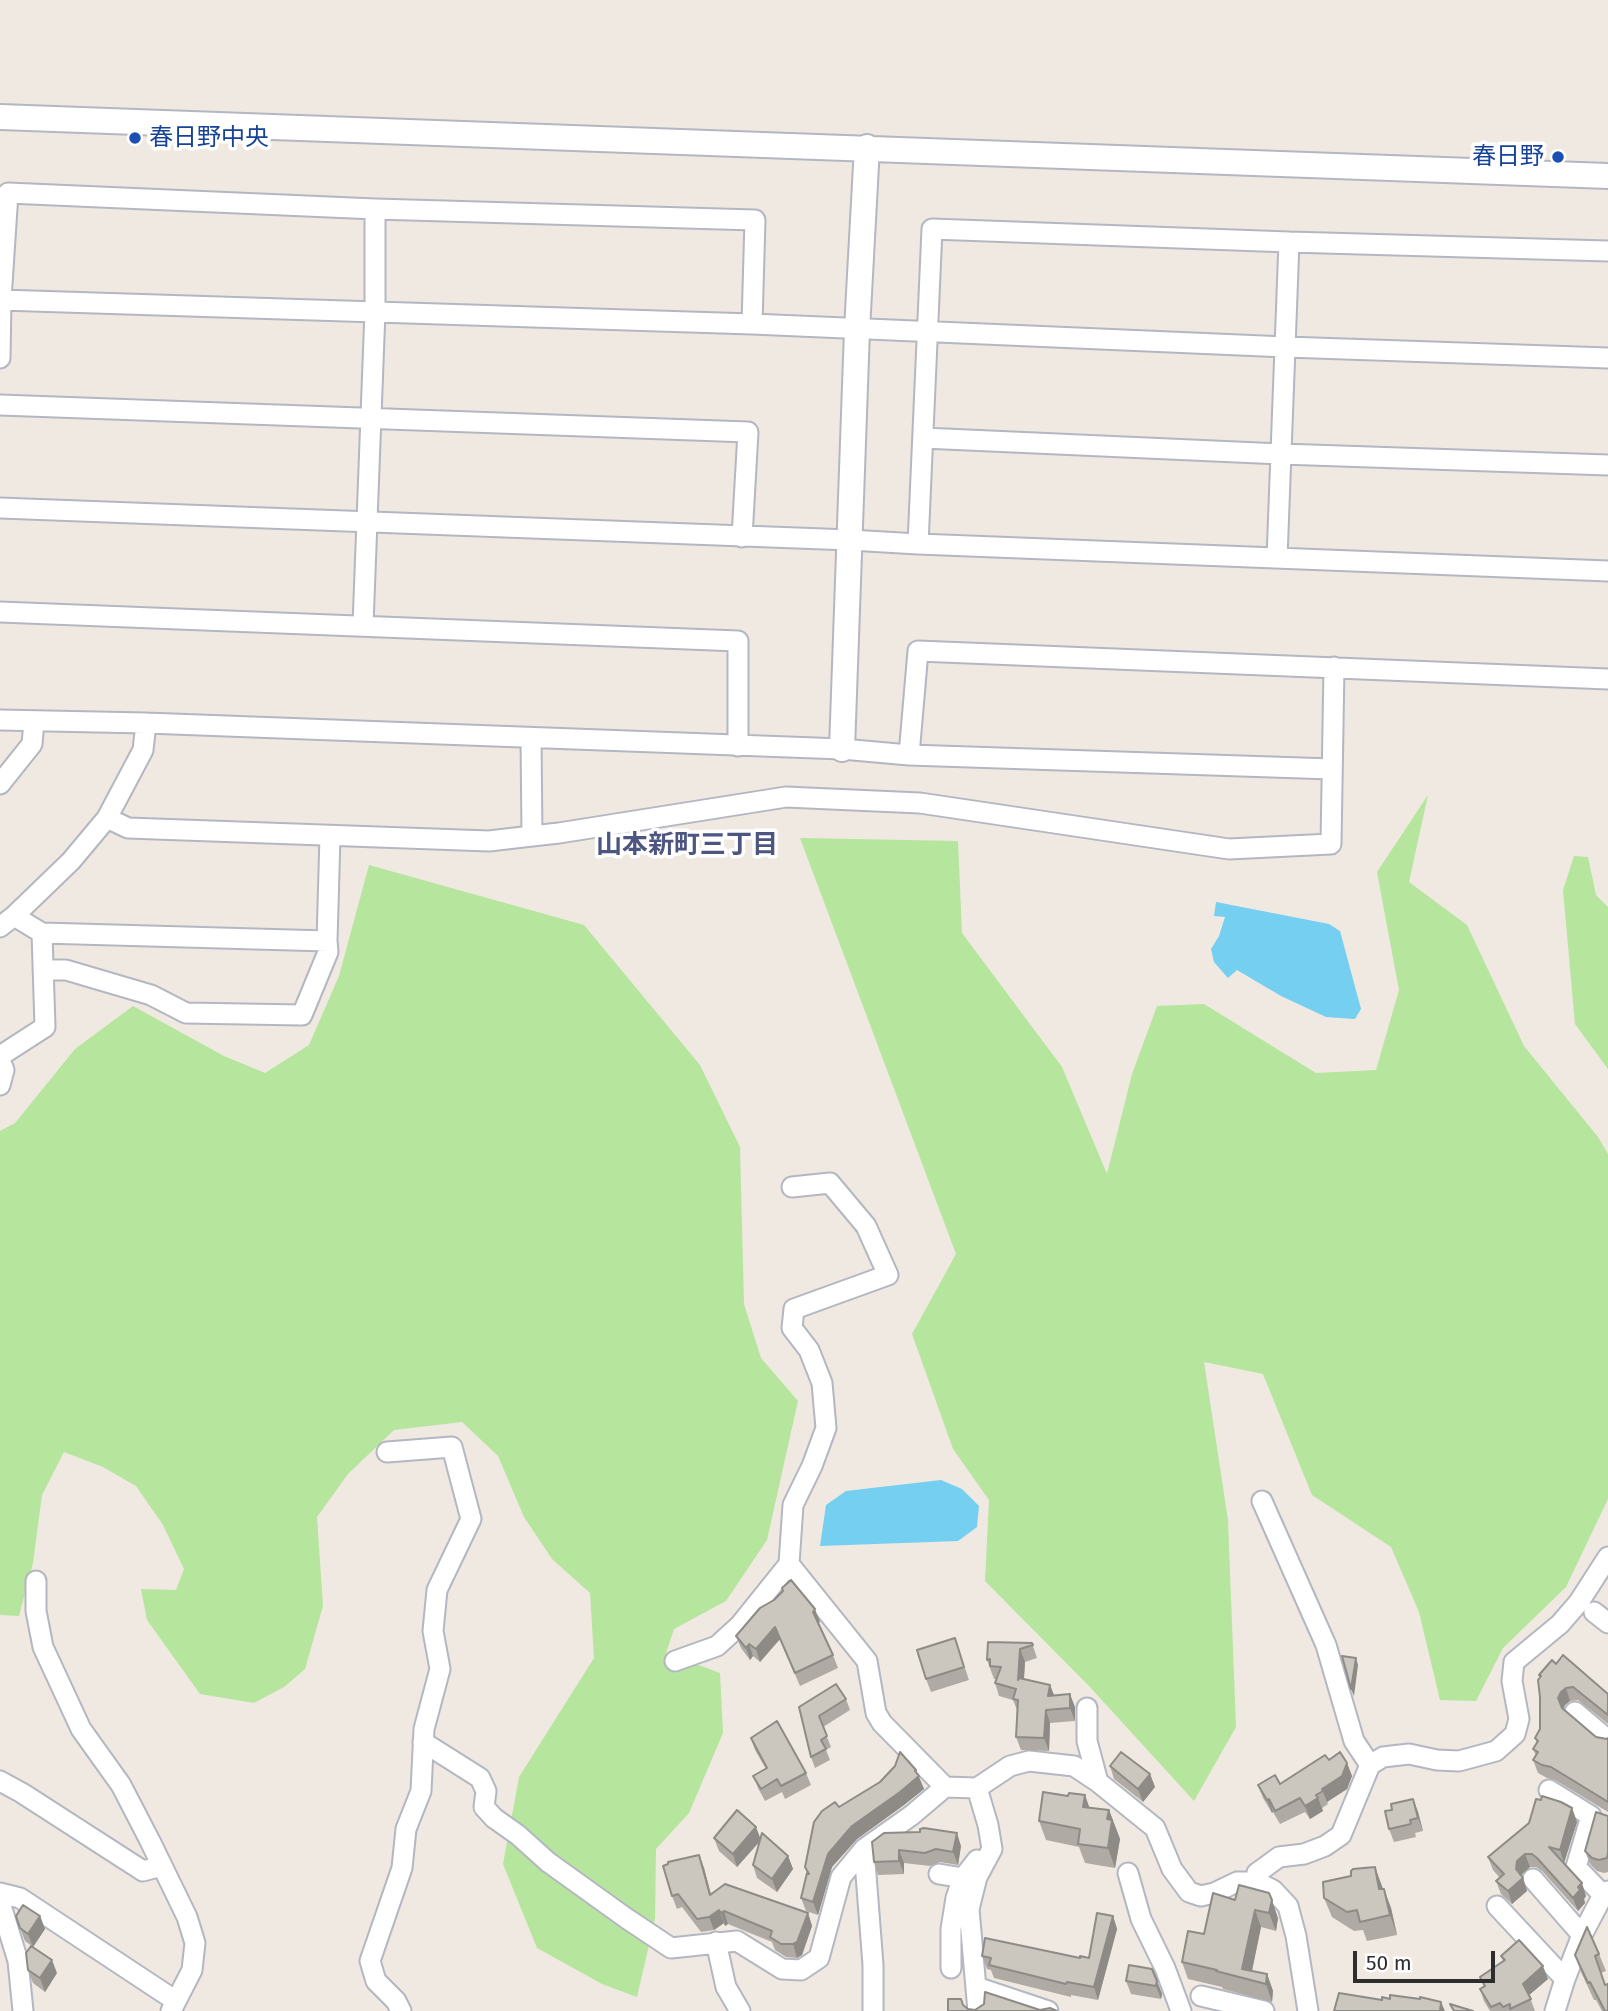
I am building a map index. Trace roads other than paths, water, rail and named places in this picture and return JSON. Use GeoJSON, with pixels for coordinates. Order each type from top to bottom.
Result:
{"type":"FeatureCollection","features":[{"type":"Feature","properties":{"kind":"street"},"geometry":{"type":"LineString","coordinates":[[0,117],[1608,176]]}},
{"type":"Feature","properties":{"kind":"street"},"geometry":{"type":"LineString","coordinates":[[842,749],[857,330],[867,148]]}},
{"type":"Feature","properties":{"kind":"street"},"geometry":{"type":"LineString","coordinates":[[0,358],[8,193],[375,209],[755,220],[752,324]]}},
{"type":"Feature","properties":{"kind":"street"},"geometry":{"type":"LineString","coordinates":[[363,625],[375,311],[375,209]]}},
{"type":"Feature","properties":{"kind":"street"},"geometry":{"type":"LineString","coordinates":[[918,544],[932,229],[1608,251]]}},
{"type":"Feature","properties":{"kind":"street"},"geometry":{"type":"LineString","coordinates":[[1277,558],[1289,242]]}},
{"type":"Feature","properties":{"kind":"street"},"geometry":{"type":"LineString","coordinates":[[1,300],[752,324],[1608,358]]}},
{"type":"Feature","properties":{"kind":"street"},"geometry":{"type":"LineString","coordinates":[[0,405],[748,432],[742,537]]}},
{"type":"Feature","properties":{"kind":"street"},"geometry":{"type":"LineString","coordinates":[[923,438],[1608,465]]}},
{"type":"Feature","properties":{"kind":"street"},"geometry":{"type":"LineString","coordinates":[[0,508],[1608,571]]}},
{"type":"Feature","properties":{"kind":"street"},"geometry":{"type":"LineString","coordinates":[[0,612],[737,641],[738,746]]}},
{"type":"Feature","properties":{"kind":"street"},"geometry":{"type":"LineString","coordinates":[[909,755],[918,651],[1608,679]]}},
{"type":"Feature","properties":{"kind":"street"},"geometry":{"type":"LineString","coordinates":[[107,818],[128,828],[489,841],[559,833],[786,797],[920,803],[1229,849],[1331,844],[1334,667]]}},
{"type":"Feature","properties":{"kind":"street"},"geometry":{"type":"LineString","coordinates":[[0,720],[146,723],[842,749],[909,755],[1332,769]]}},
{"type":"Feature","properties":{"kind":"street"},"geometry":{"type":"LineString","coordinates":[[0,784],[32,744],[34,722]]}},
{"type":"Feature","properties":{"kind":"street"},"geometry":{"type":"LineString","coordinates":[[146,723],[143,750],[107,818],[71,861],[7,921],[42,933],[327,941]]}},
{"type":"Feature","properties":{"kind":"street"},"geometry":{"type":"LineString","coordinates":[[531,738],[532,836]]}},
{"type":"Feature","properties":{"kind":"street"},"geometry":{"type":"LineString","coordinates":[[43,970],[66,970],[151,995],[186,1013],[302,1015],[328,952],[330,836]]}},
{"type":"Feature","properties":{"kind":"street"},"geometry":{"type":"LineString","coordinates":[[0,1085],[4,1070],[0,1058],[45,1027],[42,933]]}},
{"type":"Feature","properties":{"kind":"street"},"geometry":{"type":"LineString","coordinates":[[675,1661],[717,1646],[740,1625],[789,1564],[793,1505],[812,1466],[826,1428],[822,1383],[809,1350],[792,1328],[794,1309],[888,1275],[866,1226],[830,1183],[792,1187]]}},
{"type":"Feature","properties":{"kind":"street"},"geometry":{"type":"LineString","coordinates":[[387,1452],[452,1447],[471,1519],[437,1590],[433,1631],[440,1669],[424,1728],[421,1791],[406,1829],[402,1868],[370,1961],[376,1981],[396,2001],[401,2011]]}},
{"type":"Feature","properties":{"kind":"street"},"geometry":{"type":"LineString","coordinates":[[1262,1501],[1326,1645],[1354,1741],[1370,1765]]}},
{"type":"Feature","properties":{"kind":"street"},"geometry":{"type":"LineString","coordinates":[[1257,1882],[1257,1873],[1279,1857],[1304,1854],[1325,1846],[1341,1835],[1370,1765],[1383,1757],[1409,1754],[1459,1761],[1496,1751],[1515,1734],[1519,1718],[1512,1681],[1514,1661],[1560,1624],[1579,1602],[1608,1557]]}},
{"type":"Feature","properties":{"kind":"street"},"geometry":{"type":"LineString","coordinates":[[789,1564],[867,1661],[876,1713],[882,1723],[945,1787]]}},
{"type":"Feature","properties":{"kind":"street"},"geometry":{"type":"LineString","coordinates":[[0,1894],[20,1898],[173,2006],[192,1970],[195,1943],[187,1917],[121,1785],[81,1729],[43,1647],[36,1611],[36,1581]]}},
{"type":"Feature","properties":{"kind":"street"},"geometry":{"type":"LineString","coordinates":[[1087,1708],[1087,1741],[1098,1783]]}},
{"type":"Feature","properties":{"kind":"street"},"geometry":{"type":"LineString","coordinates":[[1575,1712],[1608,1740]]}},
{"type":"Feature","properties":{"kind":"street"},"geometry":{"type":"LineString","coordinates":[[423,1742],[480,1778],[486,1791],[484,1807],[494,1818],[548,1862],[671,1948],[737,1941],[782,1969],[801,1970],[819,1958],[841,1877],[864,1849],[912,1815],[945,1787],[977,1788],[1010,1766],[1028,1761],[1074,1766],[1155,1828],[1172,1869],[1189,1892],[1201,1896],[1237,1882],[1257,1882],[1273,1890],[1288,1906],[1296,1936],[1308,2011]]}},
{"type":"Feature","properties":{"kind":"street"},"geometry":{"type":"LineString","coordinates":[[0,1782],[22,1793],[143,1871],[162,1866]]}},
{"type":"Feature","properties":{"kind":"street"},"geometry":{"type":"LineString","coordinates":[[977,1788],[992,1849],[977,1877],[969,1909],[978,2011]]}},
{"type":"Feature","properties":{"kind":"street"},"geometry":{"type":"LineString","coordinates":[[1549,1790],[1591,1816],[1576,1867],[1606,1893],[1582,1936],[1564,1979],[1555,2011]]}},
{"type":"Feature","properties":{"kind":"street"},"geometry":{"type":"LineString","coordinates":[[864,1849],[873,1965],[873,2011]]}},
{"type":"Feature","properties":{"kind":"street"},"geometry":{"type":"LineString","coordinates":[[951,1968],[951,1929],[956,1898],[963,1878],[976,1861],[992,1849]]}},
{"type":"Feature","properties":{"kind":"street"},"geometry":{"type":"LineString","coordinates":[[1128,1873],[1141,1919],[1165,1968],[1181,2011]]}},
{"type":"Feature","properties":{"kind":"street"},"geometry":{"type":"LineString","coordinates":[[939,1874],[963,1878]]}},
{"type":"Feature","properties":{"kind":"street"},"geometry":{"type":"LineString","coordinates":[[1532,1879],[1582,1936]]}},
{"type":"Feature","properties":{"kind":"street"},"geometry":{"type":"LineString","coordinates":[[0,1902],[18,1961],[23,2011]]}},
{"type":"Feature","properties":{"kind":"street"},"geometry":{"type":"LineString","coordinates":[[1496,1906],[1564,1979]]}},
{"type":"Feature","properties":{"kind":"street"},"geometry":{"type":"LineString","coordinates":[[716,1942],[726,1987],[740,2011]]}},
{"type":"Feature","properties":{"kind":"street"},"geometry":{"type":"LineString","coordinates":[[976,1987],[1048,2011]]}},
{"type":"Feature","properties":{"kind":"street"},"geometry":{"type":"LineString","coordinates":[[1201,1996],[1223,2006],[1264,2011]]}},
{"type":"Feature","properties":{"kind":"water"},"geometry":{"type":"Polygon","coordinates":[[[1216,902],[1329,924],[1340,931],[1361,1009],[1355,1019],[1326,1017],[1281,996],[1237,970],[1228,978],[1214,962],[1211,949],[1219,936],[1225,917],[1214,916],[1216,902]]]}},
{"type":"Feature","properties":{"kind":"water"},"geometry":{"type":"Polygon","coordinates":[[[941,1480],[962,1489],[979,1506],[977,1527],[958,1541],[820,1546],[826,1505],[846,1491],[941,1480]]]}},
{"type":"Feature","properties":{"kind":"place","name":"春日野中央"},"geometry":{"type":"Point","coordinates":[135,138]}},
{"type":"Feature","properties":{"kind":"place","name":"春日野"},"geometry":{"type":"Point","coordinates":[1558,157]}},
{"type":"Feature","properties":{"kind":"district","name":"山本新町三丁目"},"geometry":{"type":"Point","coordinates":[687,846]}}]}
